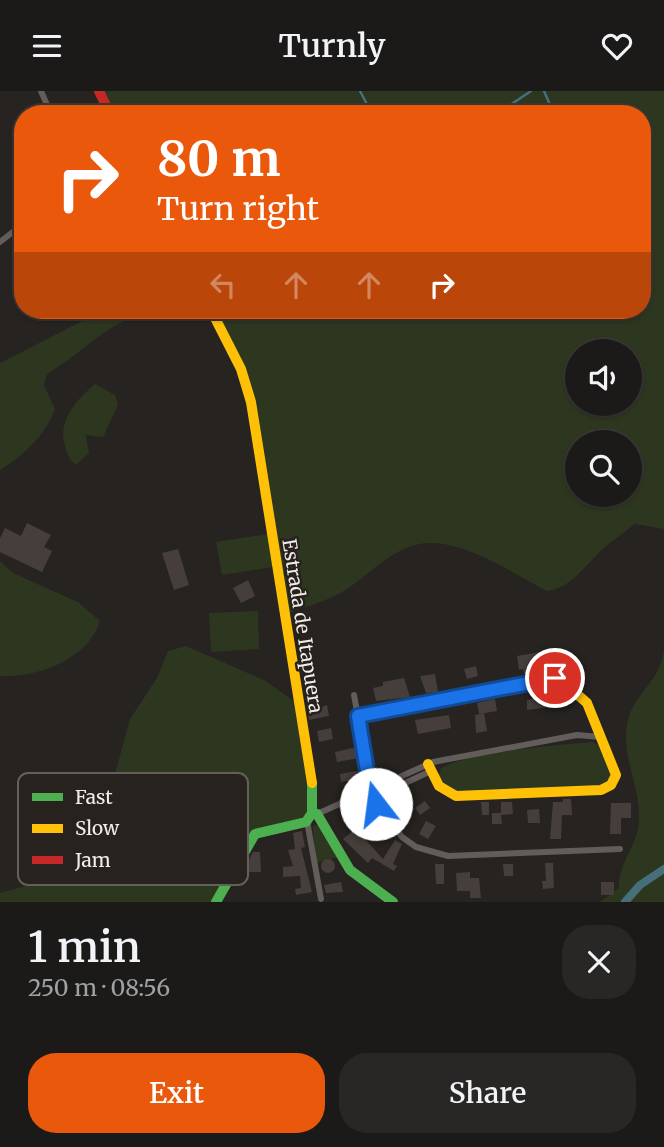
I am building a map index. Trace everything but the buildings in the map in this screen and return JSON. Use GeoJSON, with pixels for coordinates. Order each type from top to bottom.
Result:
{"type":"FeatureCollection","features":[{"type":"Feature","properties":{"kind":"street"},"geometry":{"type":"LineString","coordinates":[[0,242],[14,231]]}},
{"type":"Feature","properties":{"kind":"street","name":"Estrada de Itapuera"},"geometry":{"type":"LineString","coordinates":[[216,319],[241,369],[251,402],[296,694],[313,784],[312,816]]}},
{"type":"Feature","properties":{"kind":"street"},"geometry":{"type":"LineString","coordinates":[[358,716],[560,679],[584,698],[615,775],[611,785],[601,790],[456,796],[443,789],[430,768]]}},
{"type":"Feature","properties":{"kind":"street"},"geometry":{"type":"LineString","coordinates":[[354,695],[373,798],[402,837],[435,855],[620,849]]}},
{"type":"Feature","properties":{"kind":"street"},"geometry":{"type":"LineString","coordinates":[[248,846],[255,834],[312,816],[370,789],[430,768],[577,736],[601,737]]}},
{"type":"Feature","properties":{"kind":"street"},"geometry":{"type":"LineString","coordinates":[[373,798],[430,768]]}},
{"type":"Feature","properties":{"kind":"street"},"geometry":{"type":"LineString","coordinates":[[312,816],[321,899]]}},
{"type":"Feature","properties":{"kind":"street"},"geometry":{"type":"LineString","coordinates":[[312,816],[351,870],[393,902]]}},
{"type":"Feature","properties":{"kind":"street"},"geometry":{"type":"LineString","coordinates":[[216,902],[226,885]]}},
{"type":"Feature","properties":{"kind":"green space"},"geometry":{"type":"Polygon","coordinates":[[[102,91],[664,91],[664,529],[635,524],[604,548],[571,580],[547,591],[493,561],[463,549],[434,543],[420,544],[396,553],[335,596],[287,614],[281,581],[287,573],[280,571],[238,368],[210,319],[651,319],[651,105],[109,105],[102,91]]]}},
{"type":"Feature","properties":{"kind":"green space"},"geometry":{"type":"Polygon","coordinates":[[[86,319],[130,319],[107,331],[47,374],[44,385],[55,409],[51,419],[33,444],[0,470],[0,363],[86,319]]]}},
{"type":"Feature","properties":{"kind":"green space"},"geometry":{"type":"Polygon","coordinates":[[[95,384],[115,395],[118,405],[103,437],[86,435],[89,453],[76,465],[70,459],[63,437],[66,419],[75,404],[95,384]]]}},
{"type":"Feature","properties":{"kind":"green space"},"geometry":{"type":"Polygon","coordinates":[[[268,534],[273,567],[222,575],[216,542],[268,534]]]}},
{"type":"Feature","properties":{"kind":"green space"},"geometry":{"type":"Polygon","coordinates":[[[0,561],[13,573],[78,602],[100,621],[85,646],[73,656],[45,669],[30,674],[0,676],[0,561]]]}},
{"type":"Feature","properties":{"kind":"green space"},"geometry":{"type":"Polygon","coordinates":[[[258,611],[259,649],[211,652],[209,613],[258,611]]]}},
{"type":"Feature","properties":{"kind":"green space"},"geometry":{"type":"Polygon","coordinates":[[[186,646],[264,680],[295,702],[308,762],[308,807],[303,821],[250,836],[248,839],[248,773],[115,773],[130,719],[157,678],[168,651],[186,646]]]}},
{"type":"Feature","properties":{"kind":"green space"},"geometry":{"type":"Polygon","coordinates":[[[664,647],[664,902],[600,902],[619,888],[622,870],[638,830],[639,809],[627,748],[627,724],[635,703],[658,669],[664,647]]]}},
{"type":"Feature","properties":{"kind":"green space"},"geometry":{"type":"Polygon","coordinates":[[[592,742],[599,745],[612,773],[605,786],[456,793],[448,791],[438,777],[441,768],[471,758],[514,750],[592,742]]]}},
{"type":"Feature","properties":{"kind":"green space"},"geometry":{"type":"Polygon","coordinates":[[[319,825],[338,857],[316,863],[313,826],[319,825]]]}},
{"type":"Feature","properties":{"kind":"green space"},"geometry":{"type":"Polygon","coordinates":[[[29,885],[222,885],[212,902],[0,902],[0,893],[29,885]]]}},
{"type":"Feature","properties":{"kind":"waterway"},"geometry":{"type":"LineString","coordinates":[[360,91],[367,105]]}},
{"type":"Feature","properties":{"kind":"waterway"},"geometry":{"type":"LineString","coordinates":[[510,105],[531,91]]}},
{"type":"Feature","properties":{"kind":"waterway"},"geometry":{"type":"LineString","coordinates":[[544,91],[550,105]]}},
{"type":"Feature","properties":{"kind":"waterway"},"geometry":{"type":"LineString","coordinates":[[625,902],[640,885],[664,869]]}},
{"type":"Feature","properties":{"kind":"traffic: fast"},"geometry":{"type":"LineString","coordinates":[[248,846],[255,834],[306,822],[312,813],[312,783]]}},
{"type":"Feature","properties":{"kind":"traffic: fast"},"geometry":{"type":"LineString","coordinates":[[312,813],[317,814],[350,870],[393,902]]}},
{"type":"Feature","properties":{"kind":"traffic: fast"},"geometry":{"type":"LineString","coordinates":[[216,902],[226,885]]}},
{"type":"Feature","properties":{"kind":"traffic: slow"},"geometry":{"type":"LineString","coordinates":[[216,319],[241,369],[251,402],[312,783]]}},
{"type":"Feature","properties":{"kind":"traffic: slow"},"geometry":{"type":"LineString","coordinates":[[358,716],[560,679],[587,703],[616,775],[611,785],[601,790],[456,796],[439,786],[428,764]]}},
{"type":"Feature","properties":{"kind":"traffic: jam"},"geometry":{"type":"LineString","coordinates":[[99,91],[106,105]]}},
{"type":"Feature","properties":{"kind":"route"},"geometry":{"type":"LineString","coordinates":[[376,804],[370,789],[358,716],[555,678]]}}]}
